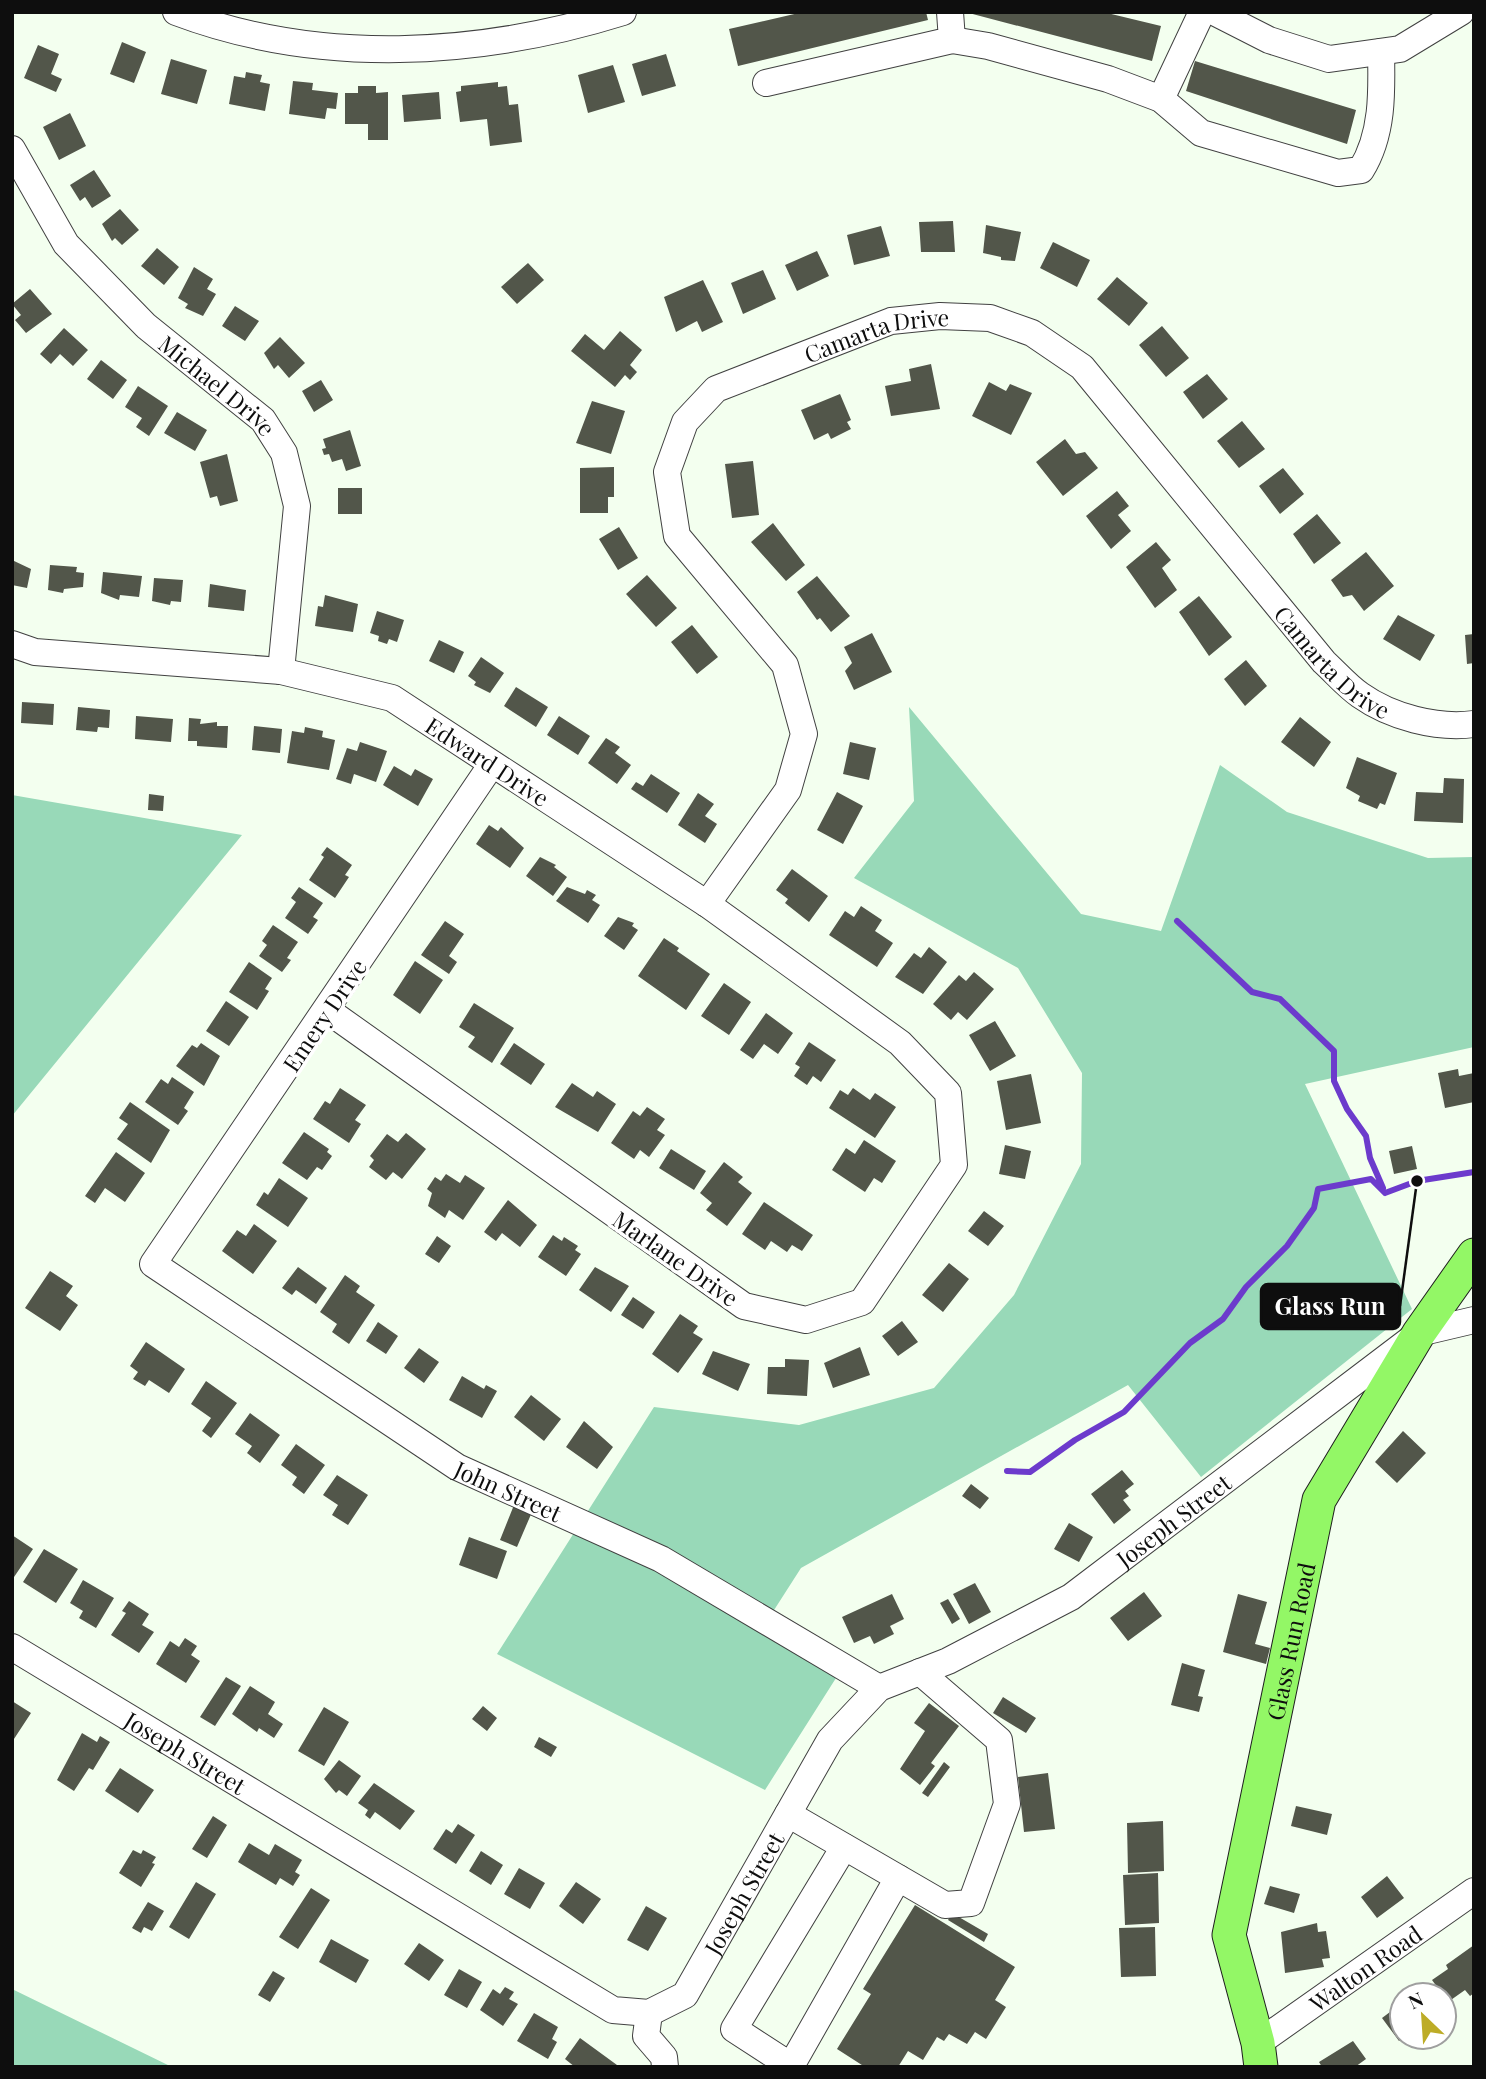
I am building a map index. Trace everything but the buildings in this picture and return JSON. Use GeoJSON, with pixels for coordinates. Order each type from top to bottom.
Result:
{"type":"FeatureCollection","features":[{"type":"Feature","properties":{"kind":"main road","name":"Glass Run Road"},"geometry":{"type":"LineString","coordinates":[[1259,2055],[1229,1935],[1319,1500],[1419,1333],[1474,1255]]}},
{"type":"Feature","properties":{"kind":"street"},"geometry":{"type":"LineString","coordinates":[[176,12],[249,35],[361,49],[449,48],[563,31],[623,12]]}},
{"type":"Feature","properties":{"kind":"street"},"geometry":{"type":"LineString","coordinates":[[950,12],[951,40]]}},
{"type":"Feature","properties":{"kind":"street"},"geometry":{"type":"LineString","coordinates":[[1161,99],[1202,12]]}},
{"type":"Feature","properties":{"kind":"street"},"geometry":{"type":"LineString","coordinates":[[1214,12],[1269,40],[1329,59],[1400,49],[1461,12]]}},
{"type":"Feature","properties":{"kind":"street"},"geometry":{"type":"LineString","coordinates":[[766,83],[951,40],[988,46],[1108,79],[1161,99],[1201,133],[1338,173],[1361,170],[1369,157],[1382,103],[1381,52]]}},
{"type":"Feature","properties":{"kind":"street","name":"Michael Drive"},"geometry":{"type":"LineString","coordinates":[[12,149],[66,244],[146,326],[263,420],[284,453],[297,506],[281,671]]}},
{"type":"Feature","properties":{"kind":"street","name":"Camarta Drive"},"geometry":{"type":"LineString","coordinates":[[708,904],[788,790],[804,733],[785,665],[677,536],[667,472],[685,422],[716,389],[891,321],[940,316],[990,318],[1032,333],[1082,367],[1324,662],[1361,696],[1403,715],[1450,727],[1474,724]]}},
{"type":"Feature","properties":{"kind":"street","name":"Edward Drive"},"geometry":{"type":"LineString","coordinates":[[12,644],[35,652],[281,671],[392,698],[708,904],[900,1043]]}},
{"type":"Feature","properties":{"kind":"street","name":"Emery Drive"},"geometry":{"type":"LineString","coordinates":[[153,1264],[492,764]]}},
{"type":"Feature","properties":{"kind":"street","name":"Marlane Drive"},"geometry":{"type":"LineString","coordinates":[[327,1010],[744,1306],[806,1320],[862,1302],[954,1165],[948,1093],[900,1043]]}},
{"type":"Feature","properties":{"kind":"street","name":"John Street"},"geometry":{"type":"LineString","coordinates":[[153,1264],[457,1467],[661,1559],[879,1688]]}},
{"type":"Feature","properties":{"kind":"street"},"geometry":{"type":"LineString","coordinates":[[1419,1333],[1474,1320]]}},
{"type":"Feature","properties":{"kind":"street","name":"Joseph Street"},"geometry":{"type":"LineString","coordinates":[[12,1647],[613,2010],[649,2013],[685,1995],[830,1740],[879,1688],[920,1672],[1071,1597],[1419,1333]]}},
{"type":"Feature","properties":{"kind":"street"},"geometry":{"type":"LineString","coordinates":[[788,1814],[945,1905],[971,1903],[1007,1804],[999,1740],[920,1672]]}},
{"type":"Feature","properties":{"kind":"street"},"geometry":{"type":"LineString","coordinates":[[844,1847],[734,2029],[791,2066],[898,1878]]}},
{"type":"Feature","properties":{"kind":"street","name":"Walton Road"},"geometry":{"type":"LineString","coordinates":[[1259,2055],[1474,1891]]}},
{"type":"Feature","properties":{"kind":"street"},"geometry":{"type":"LineString","coordinates":[[649,2013],[646,2036],[664,2057],[665,2067]]}},
{"type":"Feature","properties":{"kind":"green space"},"geometry":{"type":"Polygon","coordinates":[[[909,707],[1081,914],[1161,931],[1220,765],[1287,812],[1428,858],[1474,857],[1474,1047],[1305,1084],[1412,1309],[1201,1477],[1128,1385],[801,1568],[767,1621],[843,1667],[765,1790],[497,1654],[654,1407],[799,1425],[934,1388],[1014,1295],[1081,1164],[1082,1073],[1018,968],[854,878],[914,801],[909,707]]]}},
{"type":"Feature","properties":{"kind":"green space"},"geometry":{"type":"Polygon","coordinates":[[[12,795],[242,835],[12,1116],[12,795]]]}},
{"type":"Feature","properties":{"kind":"green space"},"geometry":{"type":"Polygon","coordinates":[[[12,1989],[172,2067],[12,2067],[12,1989]]]}},
{"type":"Feature","properties":{"kind":"waterway"},"geometry":{"type":"LineString","coordinates":[[1177,921],[1252,992],[1280,999],[1334,1051],[1334,1081],[1347,1109],[1366,1136],[1370,1158],[1383,1188]]}},
{"type":"Feature","properties":{"kind":"waterway"},"geometry":{"type":"LineString","coordinates":[[1385,1193],[1417,1181],[1474,1172]]}},
{"type":"Feature","properties":{"kind":"waterway"},"geometry":{"type":"LineString","coordinates":[[1007,1471],[1030,1472],[1075,1440],[1124,1412],[1190,1343],[1223,1319],[1246,1287],[1287,1246],[1314,1208],[1318,1189],[1371,1179],[1385,1193]]}},
{"type":"Feature","properties":{"kind":"place","name":"Glass Run"},"geometry":{"type":"Point","coordinates":[1417,1181]}}]}
